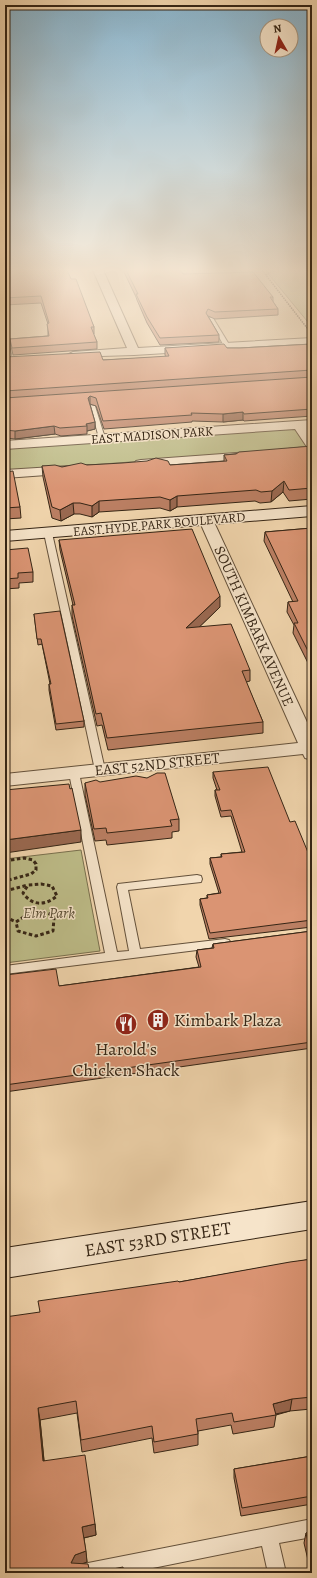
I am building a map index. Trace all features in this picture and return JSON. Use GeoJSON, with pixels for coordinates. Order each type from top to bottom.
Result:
{"type":"FeatureCollection","features":[{"type":"Feature","properties":{"kind":"main road","name":"EAST HYDE PARK BOULEVARD"},"geometry":{"type":"LineString","coordinates":[[5,536],[312,511]]}},
{"type":"Feature","properties":{"kind":"main road","name":"EAST 53RD STREET"},"geometry":{"type":"LineString","coordinates":[[5,1263],[312,1215]]}},
{"type":"Feature","properties":{"kind":"street"},"geometry":{"type":"LineString","coordinates":[[130,344],[134,352]]}},
{"type":"Feature","properties":{"kind":"street"},"geometry":{"type":"LineString","coordinates":[[62,356],[267,344]]}},
{"type":"Feature","properties":{"kind":"street","name":"EAST MADISON PARK"},"geometry":{"type":"LineString","coordinates":[[5,445],[306,425],[309,449]]}},
{"type":"Feature","properties":{"kind":"street","name":"EAST MADISON PARK"},"geometry":{"type":"LineString","coordinates":[[129,465],[264,455]]}},
{"type":"Feature","properties":{"kind":"street"},"geometry":{"type":"LineString","coordinates":[[5,474],[82,469]]}},
{"type":"Feature","properties":{"kind":"street","name":"SOUTH KIMBARK AVENUE"},"geometry":{"type":"LineString","coordinates":[[206,520],[311,751]]}},
{"type":"Feature","properties":{"kind":"street","name":"EAST 52ND STREET"},"geometry":{"type":"LineString","coordinates":[[5,780],[311,751]]}},
{"type":"Feature","properties":{"kind":"lane"},"geometry":{"type":"LineString","coordinates":[[6,344],[10,359]]}},
{"type":"Feature","properties":{"kind":"lane"},"geometry":{"type":"LineString","coordinates":[[92,406],[102,438]]}},
{"type":"Feature","properties":{"kind":"lane"},"geometry":{"type":"LineString","coordinates":[[48,533],[100,770]]}},
{"type":"Feature","properties":{"kind":"lane"},"geometry":{"type":"LineString","coordinates":[[74,773],[112,957]]}},
{"type":"Feature","properties":{"kind":"lane"},"geometry":{"type":"LineString","coordinates":[[134,954],[122,887],[197,879]]}},
{"type":"Feature","properties":{"kind":"lane"},"geometry":{"type":"LineString","coordinates":[[5,970],[235,941]]}},
{"type":"Feature","properties":{"kind":"lane"},"geometry":{"type":"LineString","coordinates":[[83,1573],[312,1528]]}},
{"type":"Feature","properties":{"kind":"lane"},"geometry":{"type":"LineString","coordinates":[[269,1537],[278,1573]]}},
{"type":"Feature","properties":{"kind":"path"},"geometry":{"type":"LineString","coordinates":[[5,861],[24,858],[33,860],[36,864],[36,870],[31,874],[5,881]]}},
{"type":"Feature","properties":{"kind":"path"},"geometry":{"type":"LineString","coordinates":[[5,890],[28,885],[50,884],[54,888],[57,896],[52,901],[34,904],[26,899],[24,892],[28,885]]}},
{"type":"Feature","properties":{"kind":"path"},"geometry":{"type":"LineString","coordinates":[[43,911],[49,913],[56,922],[53,931],[47,935],[34,936],[18,931],[16,922],[28,914],[43,911]]}},
{"type":"Feature","properties":{"kind":"path"},"geometry":{"type":"LineString","coordinates":[[5,917],[16,922]]}},
{"type":"Feature","properties":{"kind":"green space"},"geometry":{"type":"Polygon","coordinates":[[[312,427],[312,449],[5,471],[5,448],[312,427]]]}},
{"type":"Feature","properties":{"kind":"green space","name":"Elm Park"},"geometry":{"type":"Polygon","coordinates":[[[81,850],[100,951],[5,963],[5,859],[81,850]]]}},
{"type":"Feature","properties":{"kind":"building"},"geometry":{"type":"Polygon","coordinates":[[[11,344],[74,344],[12,348],[11,344]]]}},
{"type":"Feature","properties":{"kind":"building"},"geometry":{"type":"Polygon","coordinates":[[[224,344],[227,348],[240,348],[312,344],[312,370],[5,391],[5,357],[100,352],[103,360],[169,356],[165,348],[224,344]]]}},
{"type":"Feature","properties":{"kind":"building"},"geometry":{"type":"Polygon","coordinates":[[[312,377],[312,409],[244,414],[243,412],[223,414],[191,413],[192,415],[103,421],[96,398],[90,396],[88,398],[95,422],[86,424],[87,426],[60,428],[54,426],[15,431],[5,430],[5,398],[312,377]]]}},
{"type":"Feature","properties":{"kind":"building"},"geometry":{"type":"Polygon","coordinates":[[[312,446],[312,488],[289,490],[284,481],[272,491],[261,492],[256,490],[177,496],[170,500],[160,497],[99,501],[92,506],[73,503],[60,510],[52,507],[42,466],[55,465],[62,467],[81,463],[87,465],[122,463],[147,461],[156,458],[168,461],[170,465],[227,461],[224,455],[236,454],[239,452],[312,446]]]}},
{"type":"Feature","properties":{"kind":"building"},"geometry":{"type":"Polygon","coordinates":[[[13,471],[20,507],[5,508],[5,472],[13,471]]]}},
{"type":"Feature","properties":{"kind":"building"},"geometry":{"type":"Polygon","coordinates":[[[312,528],[311,657],[294,623],[298,623],[288,602],[298,601],[265,532],[312,528]]]}},
{"type":"Feature","properties":{"kind":"building"},"geometry":{"type":"Polygon","coordinates":[[[192,529],[220,596],[186,628],[231,624],[250,670],[242,671],[263,722],[107,738],[101,713],[96,714],[72,605],[75,605],[59,540],[192,529]]]}},
{"type":"Feature","properties":{"kind":"building"},"geometry":{"type":"Polygon","coordinates":[[[28,548],[33,572],[18,573],[18,578],[5,579],[5,550],[28,548]]]}},
{"type":"Feature","properties":{"kind":"building"},"geometry":{"type":"Polygon","coordinates":[[[60,611],[84,721],[56,724],[49,684],[51,684],[41,639],[37,639],[34,614],[60,611]]]}},
{"type":"Feature","properties":{"kind":"building"},"geometry":{"type":"Polygon","coordinates":[[[268,767],[290,822],[295,821],[312,862],[312,920],[210,933],[200,899],[208,898],[207,895],[221,893],[210,858],[222,857],[221,854],[245,852],[231,810],[221,811],[215,790],[220,790],[213,772],[268,767]]]}},
{"type":"Feature","properties":{"kind":"building"},"geometry":{"type":"Polygon","coordinates":[[[157,773],[165,773],[179,819],[170,820],[172,826],[107,833],[106,828],[94,829],[85,783],[96,780],[100,782],[136,776],[147,778],[157,773]]]}},
{"type":"Feature","properties":{"kind":"building"},"geometry":{"type":"Polygon","coordinates":[[[69,784],[70,789],[72,788],[81,830],[5,840],[5,790],[69,784]]]}},
{"type":"Feature","properties":{"kind":"building","name":"Kimbark Plaza"},"geometry":{"type":"Polygon","coordinates":[[[312,931],[312,1042],[5,1085],[5,975],[56,969],[59,986],[201,967],[197,950],[214,948],[213,944],[312,931]]]}},
{"type":"Feature","properties":{"kind":"building"},"geometry":{"type":"Polygon","coordinates":[[[312,1259],[312,1397],[292,1399],[273,1404],[276,1415],[234,1422],[232,1413],[196,1419],[198,1434],[154,1442],[152,1426],[81,1440],[76,1401],[38,1408],[43,1461],[85,1455],[95,1524],[82,1527],[86,1551],[75,1555],[71,1563],[88,1564],[90,1573],[5,1573],[5,1317],[40,1312],[38,1301],[179,1282],[312,1259]]]}},
{"type":"Feature","properties":{"kind":"building"},"geometry":{"type":"Polygon","coordinates":[[[312,1456],[312,1496],[242,1508],[234,1469],[312,1456]]]}},
{"type":"Feature","properties":{"kind":"building"},"geometry":{"type":"Polygon","coordinates":[[[312,1532],[312,1558],[306,1533],[312,1532]]]}},
{"type":"Feature","properties":{"kind":"building"},"geometry":{"type":"Polygon","coordinates":[[[123,1567],[124,1573],[92,1573],[123,1567]]]}},
{"type":"Feature","properties":{"kind":"place","name":"Kimbark Plaza"},"geometry":{"type":"Point","coordinates":[158,1020]}},
{"type":"Feature","properties":{"kind":"place","name":"Harold's Chicken Shack"},"geometry":{"type":"Point","coordinates":[126,1024]}}]}
